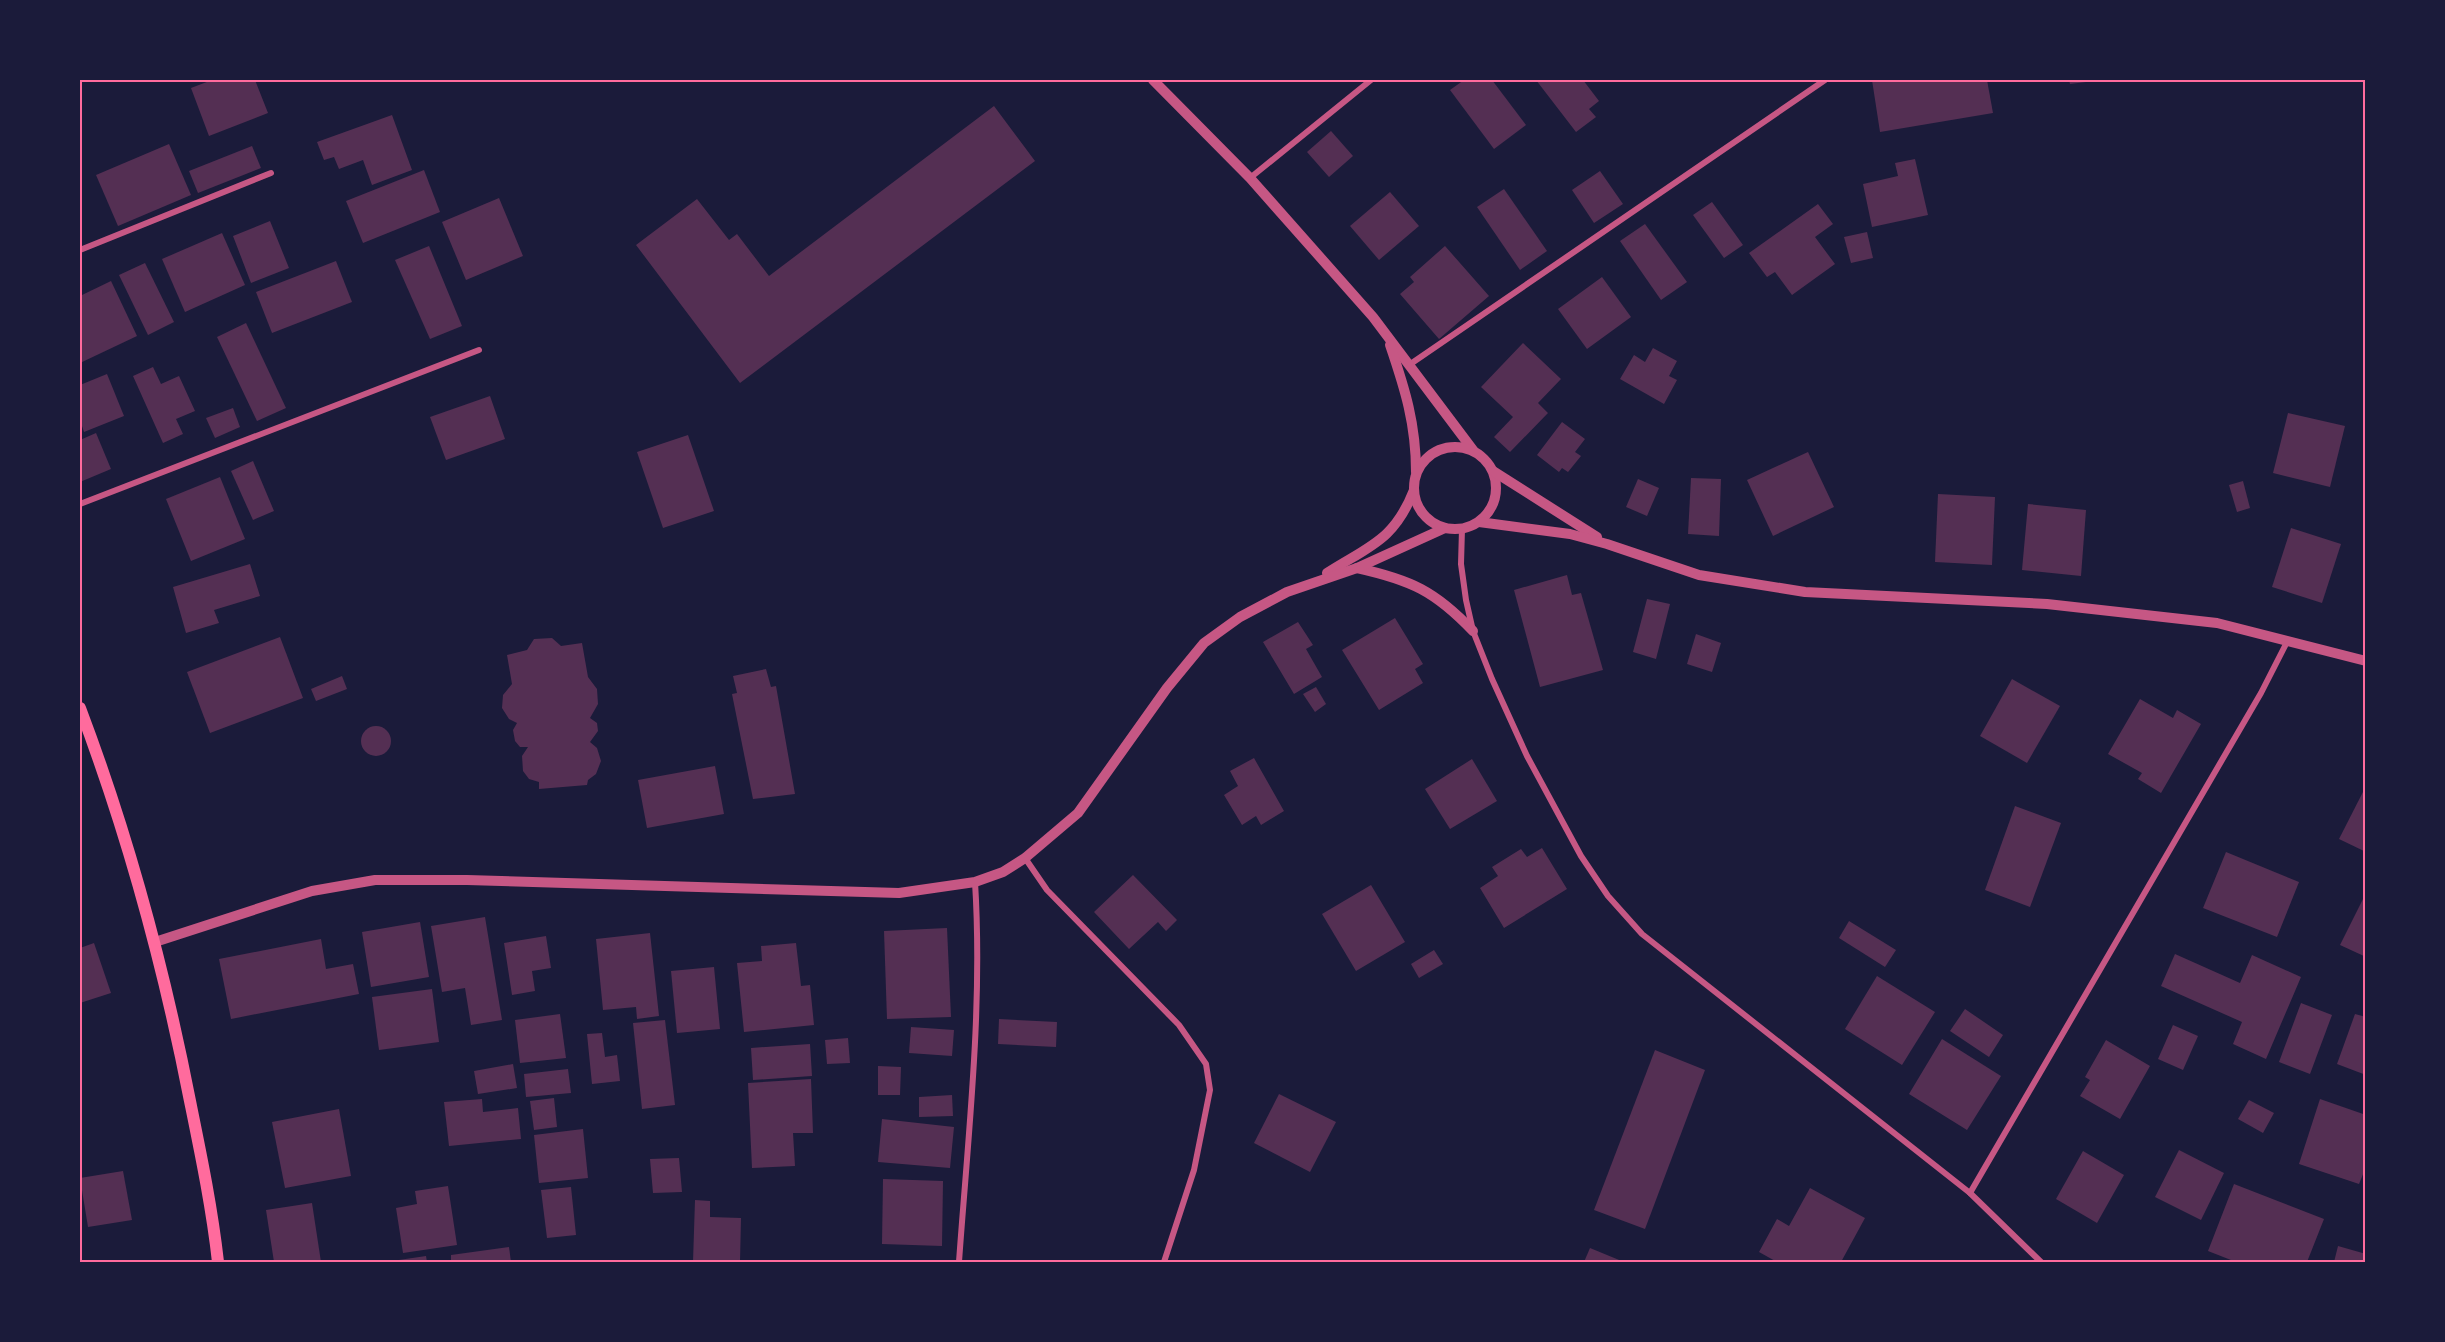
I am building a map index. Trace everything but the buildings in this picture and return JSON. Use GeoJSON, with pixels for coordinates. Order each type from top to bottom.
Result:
{"type":"FeatureCollection","features":[{"type":"Feature","properties":{"kind":"main road"},"geometry":{"type":"LineString","coordinates":[[80,708],[155,942],[175,1022],[212,1211],[218,1263]]}},
{"type":"Feature","properties":{"kind":"street"},"geometry":{"type":"LineString","coordinates":[[1153,80],[1250,178],[1386,333],[1473,450],[1493,471],[1607,544]]}},
{"type":"Feature","properties":{"kind":"street"},"geometry":{"type":"LineString","coordinates":[[1250,178],[1371,80]]}},
{"type":"Feature","properties":{"kind":"street"},"geometry":{"type":"LineString","coordinates":[[1409,365],[1825,80]]}},
{"type":"Feature","properties":{"kind":"street"},"geometry":{"type":"LineString","coordinates":[[80,250],[271,173]]}},
{"type":"Feature","properties":{"kind":"street"},"geometry":{"type":"LineString","coordinates":[[155,942],[312,891],[375,880],[467,880],[899,892],[975,882],[1003,872],[1025,858],[1078,813],[1167,688],[1204,643],[1240,616],[1317,580],[1389,533],[1404,516],[1414,490],[1416,437],[1412,414],[1386,333]]}},
{"type":"Feature","properties":{"kind":"street"},"geometry":{"type":"LineString","coordinates":[[80,504],[479,350]]}},
{"type":"Feature","properties":{"kind":"street"},"geometry":{"type":"LineString","coordinates":[[1416,473],[1425,459],[1439,450],[1456,447],[1473,450]]}},
{"type":"Feature","properties":{"kind":"street"},"geometry":{"type":"LineString","coordinates":[[1414,490],[1419,507],[1430,520],[1445,528],[1462,529],[1479,522],[1490,510],[1496,494],[1493,471]]}},
{"type":"Feature","properties":{"kind":"street"},"geometry":{"type":"LineString","coordinates":[[1479,522],[1536,528],[1607,544],[1699,575],[1805,592],[2046,604],[2217,623],[2366,661]]}},
{"type":"Feature","properties":{"kind":"street"},"geometry":{"type":"LineString","coordinates":[[1317,580],[1357,568],[1445,528]]}},
{"type":"Feature","properties":{"kind":"street"},"geometry":{"type":"LineString","coordinates":[[1462,529],[1461,564],[1473,631],[1527,756],[1581,856],[1608,896],[1642,934],[1970,1193],[2041,1263]]}},
{"type":"Feature","properties":{"kind":"street"},"geometry":{"type":"LineString","coordinates":[[1357,568],[1417,585],[1447,604],[1473,631]]}},
{"type":"Feature","properties":{"kind":"street"},"geometry":{"type":"LineString","coordinates":[[1970,1193],[2261,693],[2288,640]]}},
{"type":"Feature","properties":{"kind":"street"},"geometry":{"type":"LineString","coordinates":[[1025,858],[1047,890],[1179,1025],[1206,1064],[1210,1090],[1194,1170],[1164,1263]]}},
{"type":"Feature","properties":{"kind":"street"},"geometry":{"type":"LineString","coordinates":[[959,1263],[976,1004],[978,924],[975,882]]}}]}
